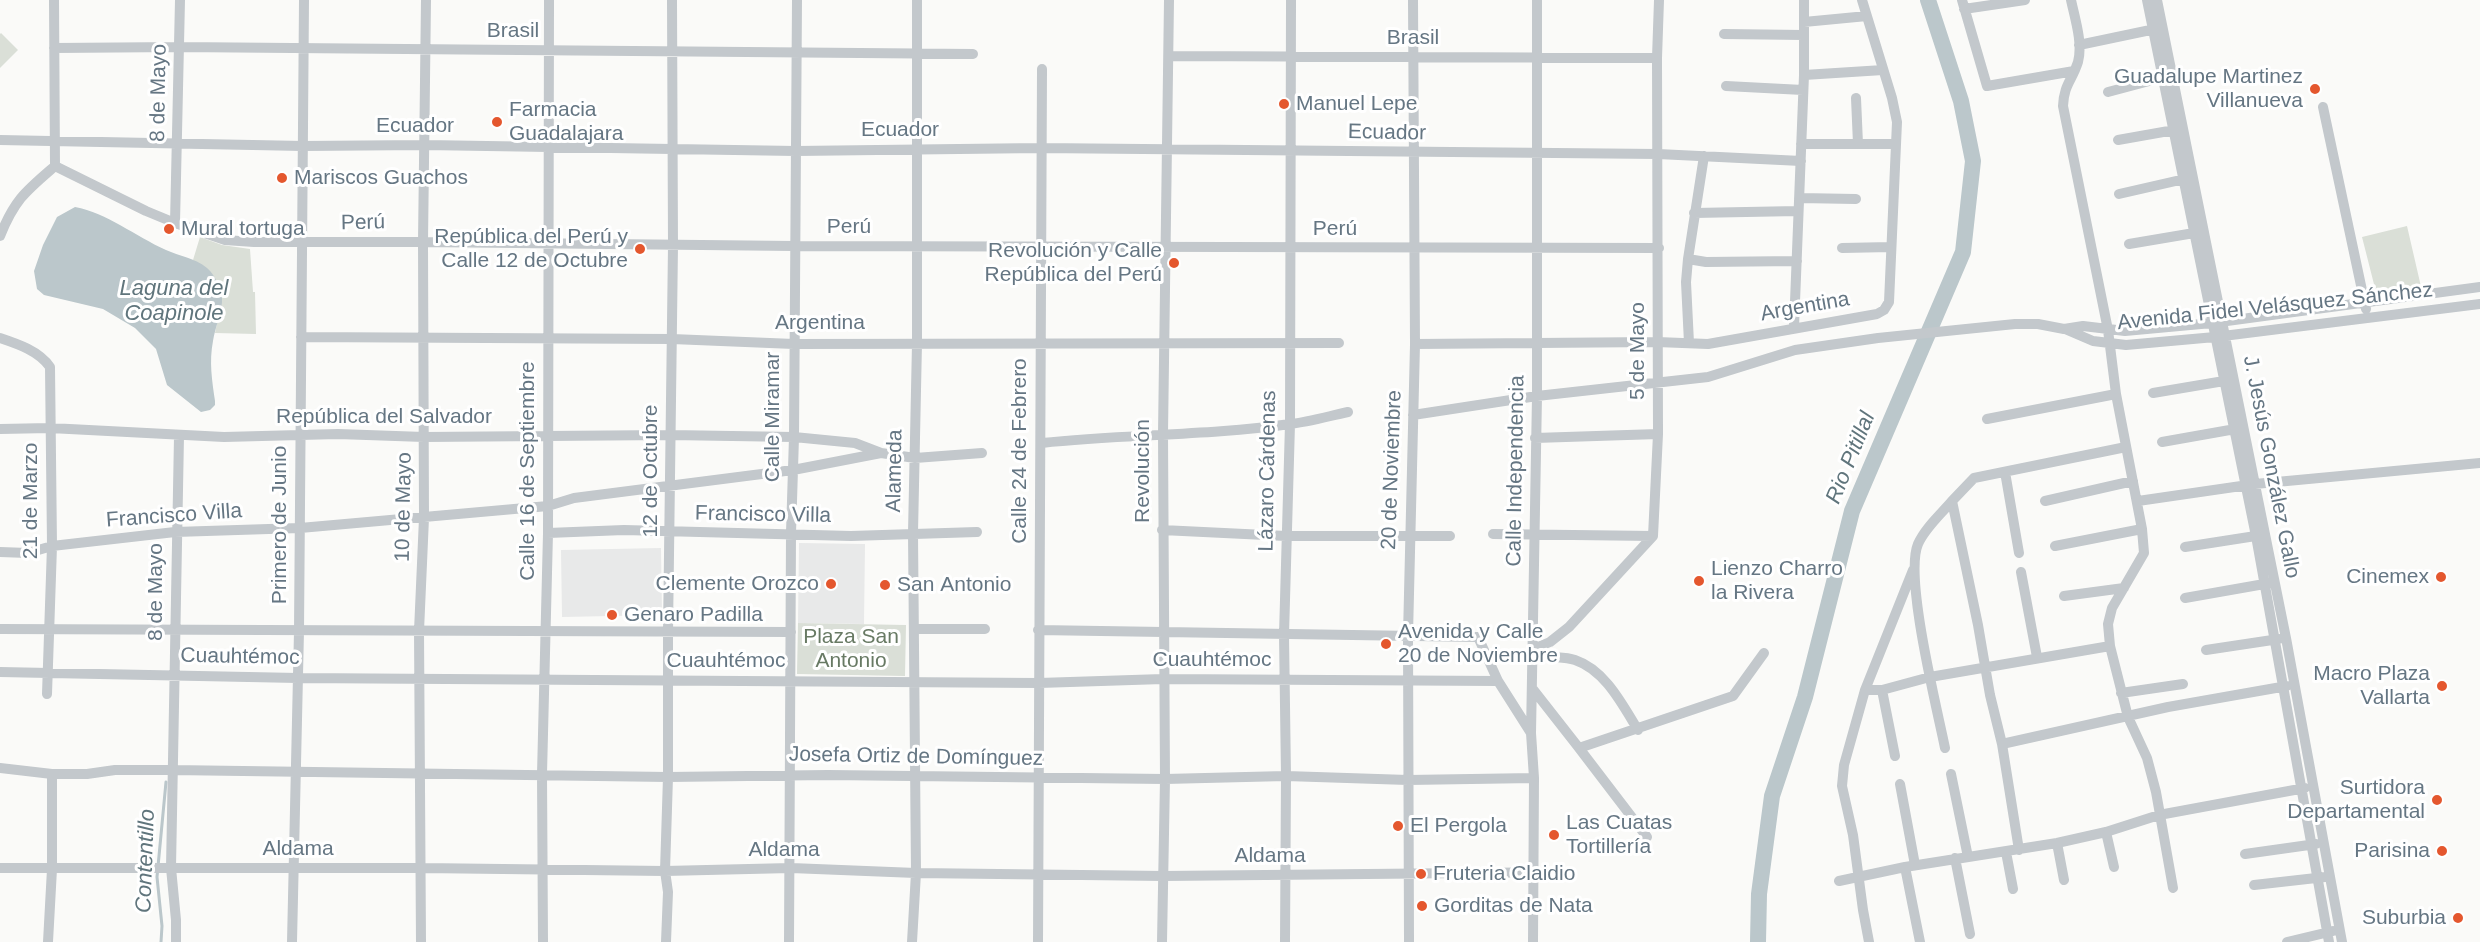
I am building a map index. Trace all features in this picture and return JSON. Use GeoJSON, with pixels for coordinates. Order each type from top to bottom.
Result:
{"type":"FeatureCollection","features":[{"type":"Feature","properties":{"kind":"street"},"geometry":{"type":"LineString","coordinates":[[0,236],[9,213],[20,196],[55,166],[54,0]]}},
{"type":"Feature","properties":{"kind":"street","name":"8 de Mayo"},"geometry":{"type":"LineString","coordinates":[[175,223],[180,0]]}},
{"type":"Feature","properties":{"kind":"street","name":"Primero de Junio"},"geometry":{"type":"LineString","coordinates":[[292,942],[299,631],[304,0]]}},
{"type":"Feature","properties":{"kind":"street","name":"10 de Mayo"},"geometry":{"type":"LineString","coordinates":[[421,942],[419,631],[424,518],[423,242],[426,0]]}},
{"type":"Feature","properties":{"kind":"street","name":"Calle 16 de Septiembre"},"geometry":{"type":"LineString","coordinates":[[543,942],[542,774],[549,437],[549,0]]}},
{"type":"Feature","properties":{"kind":"street","name":"12 de Octubre"},"geometry":{"type":"LineString","coordinates":[[666,942],[673,244],[672,0]]}},
{"type":"Feature","properties":{"kind":"street","name":"Calle Miramar"},"geometry":{"type":"LineString","coordinates":[[789,942],[797,0]]}},
{"type":"Feature","properties":{"kind":"street","name":"Alameda"},"geometry":{"type":"LineString","coordinates":[[912,942],[916,873],[913,532],[917,343],[918,0]]}},
{"type":"Feature","properties":{"kind":"street","name":"Revolución"},"geometry":{"type":"LineString","coordinates":[[1162,942],[1165,779],[1162,531],[1169,0]]}},
{"type":"Feature","properties":{"kind":"street","name":"Lázaro Cárdenas"},"geometry":{"type":"LineString","coordinates":[[1285,942],[1284,635],[1290,424],[1291,0]]}},
{"type":"Feature","properties":{"kind":"street","name":"20 de Noviembre"},"geometry":{"type":"LineString","coordinates":[[1408,942],[1410,873],[1409,536],[1415,344],[1413,0]]}},
{"type":"Feature","properties":{"kind":"street","name":"Calle Independencia"},"geometry":{"type":"LineString","coordinates":[[1533,942],[1534,778],[1531,734],[1537,396],[1537,0]]}},
{"type":"Feature","properties":{"kind":"street","name":"5 de Mayo"},"geometry":{"type":"LineString","coordinates":[[1653,536],[1658,434],[1657,58],[1659,0]]}},
{"type":"Feature","properties":{"kind":"street"},"geometry":{"type":"LineString","coordinates":[[1794,327],[1804,75],[1804,0]]}},
{"type":"Feature","properties":{"kind":"street","name":"Argentina"},"geometry":{"type":"LineString","coordinates":[[1415,344],[1537,345],[1657,342],[1708,344],[1877,314],[1884,310],[1889,302],[1894,144],[1897,122],[1862,0]]}},
{"type":"Feature","properties":{"kind":"street"},"geometry":{"type":"LineString","coordinates":[[2025,0],[1963,4],[1988,86],[2074,72]]}},
{"type":"Feature","properties":{"kind":"street"},"geometry":{"type":"LineString","coordinates":[[2071,0],[2079,45],[2079,59],[2064,90],[2063,106],[2108,330],[2116,394],[2138,501],[2144,553],[2112,608],[2108,624],[2110,646],[2128,717],[2147,758],[2173,888]]}},
{"type":"Feature","properties":{"kind":"street","name":"J. Jesús González Gallo"},"geometry":{"type":"LineString","coordinates":[[2147,0],[2158,28],[2260,535],[2269,584],[2274,640],[2301,789],[2342,942]]}},
{"type":"Feature","properties":{"kind":"street","name":"J. Jesús González Gallo"},"geometry":{"type":"LineString","coordinates":[[2157,0],[2158,28]]}},
{"type":"Feature","properties":{"kind":"street"},"geometry":{"type":"LineString","coordinates":[[1804,22],[1867,16]]}},
{"type":"Feature","properties":{"kind":"street"},"geometry":{"type":"LineString","coordinates":[[2079,45],[2158,28]]}},
{"type":"Feature","properties":{"kind":"street"},"geometry":{"type":"LineString","coordinates":[[1724,34],[1804,35]]}},
{"type":"Feature","properties":{"kind":"street","name":"Brasil"},"geometry":{"type":"LineString","coordinates":[[54,48],[179,47],[424,51],[973,54]]}},
{"type":"Feature","properties":{"kind":"street","name":"Brasil"},"geometry":{"type":"LineString","coordinates":[[1169,56],[1657,58]]}},
{"type":"Feature","properties":{"kind":"street","name":"Calle 24 de Febrero"},"geometry":{"type":"LineString","coordinates":[[1038,942],[1042,69]]}},
{"type":"Feature","properties":{"kind":"street"},"geometry":{"type":"LineString","coordinates":[[1804,75],[1883,70]]}},
{"type":"Feature","properties":{"kind":"street"},"geometry":{"type":"LineString","coordinates":[[2108,92],[2168,76]]}},
{"type":"Feature","properties":{"kind":"street"},"geometry":{"type":"LineString","coordinates":[[1726,86],[1803,90]]}},
{"type":"Feature","properties":{"kind":"street"},"geometry":{"type":"LineString","coordinates":[[1856,98],[1858,144]]}},
{"type":"Feature","properties":{"kind":"street"},"geometry":{"type":"LineString","coordinates":[[2323,107],[2368,318]]}},
{"type":"Feature","properties":{"kind":"street"},"geometry":{"type":"LineString","coordinates":[[2118,140],[2178,129]]}},
{"type":"Feature","properties":{"kind":"street","name":"Ecuador"},"geometry":{"type":"LineString","coordinates":[[0,140],[303,147],[425,145],[796,151],[1040,148],[1658,154],[1801,161]]}},
{"type":"Feature","properties":{"kind":"street"},"geometry":{"type":"LineString","coordinates":[[1801,144],[1894,144]]}},
{"type":"Feature","properties":{"kind":"street"},"geometry":{"type":"LineString","coordinates":[[1689,343],[1686,282],[1694,213],[1704,156]]}},
{"type":"Feature","properties":{"kind":"street","name":"Perú"},"geometry":{"type":"LineString","coordinates":[[55,166],[175,223],[225,240],[301,243],[794,246],[1536,250],[1659,248]]}},
{"type":"Feature","properties":{"kind":"street"},"geometry":{"type":"LineString","coordinates":[[2119,194],[2188,178]]}},
{"type":"Feature","properties":{"kind":"street"},"geometry":{"type":"LineString","coordinates":[[1799,198],[1856,199]]}},
{"type":"Feature","properties":{"kind":"street"},"geometry":{"type":"LineString","coordinates":[[1694,213],[1798,211]]}},
{"type":"Feature","properties":{"kind":"street"},"geometry":{"type":"LineString","coordinates":[[2129,244],[2199,233]]}},
{"type":"Feature","properties":{"kind":"street"},"geometry":{"type":"LineString","coordinates":[[1842,248],[1891,247]]}},
{"type":"Feature","properties":{"kind":"street"},"geometry":{"type":"LineString","coordinates":[[1688,259],[1706,262],[1797,261]]}},
{"type":"Feature","properties":{"kind":"street","name":"Avenida Fidel Velásquez Sánchez"},"geometry":{"type":"LineString","coordinates":[[2064,329],[2083,326],[2125,331],[2217,322],[2480,287]]}},
{"type":"Feature","properties":{"kind":"street","name":"Avenida Fidel Velásquez Sánchez"},"geometry":{"type":"LineString","coordinates":[[2064,329],[2078,336],[2110,345],[2220,337],[2480,304]]}},
{"type":"Feature","properties":{"kind":"street"},"geometry":{"type":"LineString","coordinates":[[1413,416],[1537,396],[1708,377],[1795,350],[1878,338],[1965,328],[2038,324],[2064,329]]}},
{"type":"Feature","properties":{"kind":"street","name":"Argentina"},"geometry":{"type":"LineString","coordinates":[[301,337],[672,339],[794,344],[1339,343]]}},
{"type":"Feature","properties":{"kind":"street","name":"J. Jesús González Gallo"},"geometry":{"type":"LineString","coordinates":[[2220,337],[2224,381],[2239,428]]}},
{"type":"Feature","properties":{"kind":"street","name":"21 de Marzo"},"geometry":{"type":"LineString","coordinates":[[0,338],[21,345],[45,359],[50,368],[52,546],[47,694]]}},
{"type":"Feature","properties":{"kind":"street"},"geometry":{"type":"LineString","coordinates":[[2153,393],[2224,381]]}},
{"type":"Feature","properties":{"kind":"street"},"geometry":{"type":"LineString","coordinates":[[1987,419],[2116,394]]}},
{"type":"Feature","properties":{"kind":"street"},"geometry":{"type":"LineString","coordinates":[[1042,443],[1107,436],[1290,424],[1348,412]]}},
{"type":"Feature","properties":{"kind":"street","name":"República del Salvador"},"geometry":{"type":"LineString","coordinates":[[0,429],[50,428],[178,436],[338,434],[424,437],[670,435],[794,437],[855,443],[881,453],[915,458],[982,453]]}},
{"type":"Feature","properties":{"kind":"street"},"geometry":{"type":"LineString","coordinates":[[2162,441],[2239,428]]}},
{"type":"Feature","properties":{"kind":"street"},"geometry":{"type":"LineString","coordinates":[[1535,438],[1658,434]]}},
{"type":"Feature","properties":{"kind":"street","name":"8 de Mayo"},"geometry":{"type":"LineString","coordinates":[[176,942],[171,868],[177,631],[175,532],[178,436]]}},
{"type":"Feature","properties":{"kind":"street"},"geometry":{"type":"LineString","coordinates":[[1869,942],[1853,835],[1842,786],[1844,765],[1865,690],[1913,570],[1918,544],[1952,501],[1974,478],[2126,447]]}},
{"type":"Feature","properties":{"kind":"street","name":"Francisco Villa"},"geometry":{"type":"LineString","coordinates":[[0,552],[28,553],[52,546],[175,532],[300,528],[548,506],[574,498],[793,470],[881,453]]}},
{"type":"Feature","properties":{"kind":"street"},"geometry":{"type":"LineString","coordinates":[[2138,501],[2250,485],[2480,463]]}},
{"type":"Feature","properties":{"kind":"street"},"geometry":{"type":"LineString","coordinates":[[2005,472],[2019,553]]}},
{"type":"Feature","properties":{"kind":"street"},"geometry":{"type":"LineString","coordinates":[[2045,501],[2133,481]]}},
{"type":"Feature","properties":{"kind":"street"},"geometry":{"type":"LineString","coordinates":[[1952,501],[2002,744],[2019,850]]}},
{"type":"Feature","properties":{"kind":"street","name":"Francisco Villa"},"geometry":{"type":"LineString","coordinates":[[548,533],[624,530],[851,536],[913,532],[976,532]]}},
{"type":"Feature","properties":{"kind":"street"},"geometry":{"type":"LineString","coordinates":[[2055,546],[2142,530]]}},
{"type":"Feature","properties":{"kind":"street"},"geometry":{"type":"LineString","coordinates":[[1162,531],[1286,536],[1450,536]]}},
{"type":"Feature","properties":{"kind":"street"},"geometry":{"type":"LineString","coordinates":[[1493,534],[1653,536]]}},
{"type":"Feature","properties":{"kind":"street"},"geometry":{"type":"LineString","coordinates":[[2185,547],[2260,535]]}},
{"type":"Feature","properties":{"kind":"street"},"geometry":{"type":"LineString","coordinates":[[1533,650],[1550,642],[1569,627],[1653,536]]}},
{"type":"Feature","properties":{"kind":"street"},"geometry":{"type":"LineString","coordinates":[[1913,570],[1930,677],[1946,748]]}},
{"type":"Feature","properties":{"kind":"street"},"geometry":{"type":"LineString","coordinates":[[2021,572],[2037,657]]}},
{"type":"Feature","properties":{"kind":"street"},"geometry":{"type":"LineString","coordinates":[[2185,598],[2269,584]]}},
{"type":"Feature","properties":{"kind":"street","name":"J. Jesús González Gallo"},"geometry":{"type":"LineString","coordinates":[[2269,584],[2286,638],[2314,786],[2317,844]]}},
{"type":"Feature","properties":{"kind":"street"},"geometry":{"type":"LineString","coordinates":[[2064,596],[2124,588]]}},
{"type":"Feature","properties":{"kind":"street"},"geometry":{"type":"LineString","coordinates":[[0,629],[791,632]]}},
{"type":"Feature","properties":{"kind":"street"},"geometry":{"type":"LineString","coordinates":[[914,629],[985,629]]}},
{"type":"Feature","properties":{"kind":"street"},"geometry":{"type":"LineString","coordinates":[[1038,630],[1478,637],[1498,681],[1531,734]]}},
{"type":"Feature","properties":{"kind":"street"},"geometry":{"type":"LineString","coordinates":[[2206,650],[2286,638]]}},
{"type":"Feature","properties":{"kind":"street"},"geometry":{"type":"LineString","coordinates":[[1865,690],[1882,690],[1985,666],[2110,646]]}},
{"type":"Feature","properties":{"kind":"street"},"geometry":{"type":"LineString","coordinates":[[1533,650],[1545,657],[1574,659],[1594,669],[1618,696],[1638,730]]}},
{"type":"Feature","properties":{"kind":"street"},"geometry":{"type":"LineString","coordinates":[[1579,748],[1638,730],[1733,696],[1764,653]]}},
{"type":"Feature","properties":{"kind":"street","name":"Cuauhtémoc"},"geometry":{"type":"LineString","coordinates":[[0,672],[298,678],[1039,683],[1163,679],[1498,681]]}},
{"type":"Feature","properties":{"kind":"street"},"geometry":{"type":"LineString","coordinates":[[2121,693],[2183,684]]}},
{"type":"Feature","properties":{"kind":"street"},"geometry":{"type":"LineString","coordinates":[[2002,744],[2168,707],[2282,686],[2294,686]]}},
{"type":"Feature","properties":{"kind":"street"},"geometry":{"type":"LineString","coordinates":[[1532,688],[1647,837]]}},
{"type":"Feature","properties":{"kind":"street"},"geometry":{"type":"LineString","coordinates":[[1882,690],[1895,756]]}},
{"type":"Feature","properties":{"kind":"street","name":"Josefa Ortiz de Domínguez"},"geometry":{"type":"LineString","coordinates":[[0,768],[52,774],[172,770],[668,777],[1165,779],[1286,776],[1408,780],[1534,778]]}},
{"type":"Feature","properties":{"kind":"street"},"geometry":{"type":"LineString","coordinates":[[48,942],[52,869],[52,774]]}},
{"type":"Feature","properties":{"kind":"street"},"geometry":{"type":"LineString","coordinates":[[1951,774],[1968,857]]}},
{"type":"Feature","properties":{"kind":"street"},"geometry":{"type":"LineString","coordinates":[[1900,783],[1920,942]]}},
{"type":"Feature","properties":{"kind":"street"},"geometry":{"type":"LineString","coordinates":[[1839,881],[1955,858],[2057,843],[2106,832],[2159,815],[2314,786]]}},
{"type":"Feature","properties":{"kind":"street"},"geometry":{"type":"LineString","coordinates":[[2106,832],[2114,867]]}},
{"type":"Feature","properties":{"kind":"street"},"geometry":{"type":"LineString","coordinates":[[2057,843],[2064,880]]}},
{"type":"Feature","properties":{"kind":"street"},"geometry":{"type":"LineString","coordinates":[[2245,854],[2317,844]]}},
{"type":"Feature","properties":{"kind":"street"},"geometry":{"type":"LineString","coordinates":[[2006,852],[2013,889]]}},
{"type":"Feature","properties":{"kind":"street"},"geometry":{"type":"LineString","coordinates":[[1955,858],[1970,934]]}},
{"type":"Feature","properties":{"kind":"street","name":"Aldama"},"geometry":{"type":"LineString","coordinates":[[0,868],[422,868],[665,871],[791,868],[916,873],[1164,876],[1569,872]]}},
{"type":"Feature","properties":{"kind":"street"},"geometry":{"type":"LineString","coordinates":[[2254,885],[2324,877]]}},
{"type":"Feature","properties":{"kind":"street","name":"J. Jesús González Gallo"},"geometry":{"type":"LineString","coordinates":[[2324,877],[2329,938]]}},
{"type":"Feature","properties":{"kind":"street"},"geometry":{"type":"LineString","coordinates":[[2287,942],[2329,938],[2339,928]]}},
{"type":"Feature","properties":{"kind":"shaded area","name":"Clemente Orozco"},"geometry":{"type":"Polygon","coordinates":[[[799,543],[865,544],[864,624],[798,623],[799,543]]]}},
{"type":"Feature","properties":{"kind":"shaded area"},"geometry":{"type":"Polygon","coordinates":[[[661,548],[662,615],[562,617],[561,550],[661,548]]]}},
{"type":"Feature","properties":{"kind":"green space"},"geometry":{"type":"Polygon","coordinates":[[[0,34],[18,50],[0,68],[0,34]]]}},
{"type":"Feature","properties":{"kind":"green space"},"geometry":{"type":"Polygon","coordinates":[[[2407,226],[2422,291],[2377,296],[2362,237],[2407,226]]]}},
{"type":"Feature","properties":{"kind":"green space"},"geometry":{"type":"Polygon","coordinates":[[[200,237],[222,245],[250,249],[253,292],[255,292],[256,334],[215,333],[220,310],[217,283],[204,268],[193,260],[200,237]]]}},
{"type":"Feature","properties":{"kind":"green space","name":"Plaza San Antonio"},"geometry":{"type":"Polygon","coordinates":[[[798,623],[906,625],[905,676],[797,674],[798,623]]]}},
{"type":"Feature","properties":{"kind":"water","name":"Laguna del Coapinole"},"geometry":{"type":"Polygon","coordinates":[[[75,207],[98,214],[166,250],[197,262],[207,268],[217,281],[222,302],[211,356],[215,405],[210,410],[201,412],[167,385],[156,349],[135,328],[103,309],[44,295],[37,289],[34,271],[43,245],[57,217],[75,207]]]}},
{"type":"Feature","properties":{"kind":"waterway","name":"Rio Pitillal"},"geometry":{"type":"LineString","coordinates":[[1758,942],[1759,894],[1772,796],[1805,697],[1852,511],[1963,252],[1973,161],[1961,101],[1928,0]]}},
{"type":"Feature","properties":{"kind":"waterway","name":"Contentillo"},"geometry":{"type":"LineString","coordinates":[[161,942],[162,926],[157,877],[166,782]]}},
{"type":"Feature","properties":{"kind":"place","name":"Guadalupe Martinez Villanueva"},"geometry":{"type":"Point","coordinates":[2315,89]}},
{"type":"Feature","properties":{"kind":"place","name":"Manuel Lepe"},"geometry":{"type":"Point","coordinates":[1284,104]}},
{"type":"Feature","properties":{"kind":"place","name":"Farmacia Guadalajara"},"geometry":{"type":"Point","coordinates":[497,122]}},
{"type":"Feature","properties":{"kind":"place","name":"Mariscos Guachos"},"geometry":{"type":"Point","coordinates":[282,178]}},
{"type":"Feature","properties":{"kind":"place","name":"Mural tortuga"},"geometry":{"type":"Point","coordinates":[169,229]}},
{"type":"Feature","properties":{"kind":"place","name":"República del Perú y Calle 12 de Octubre"},"geometry":{"type":"Point","coordinates":[640,249]}},
{"type":"Feature","properties":{"kind":"place","name":"Revolución y Calle República del Perú"},"geometry":{"type":"Point","coordinates":[1174,263]}},
{"type":"Feature","properties":{"kind":"place","name":"Cinemex"},"geometry":{"type":"Point","coordinates":[2441,577]}},
{"type":"Feature","properties":{"kind":"place","name":"Lienzo Charro la Rivera"},"geometry":{"type":"Point","coordinates":[1699,581]}},
{"type":"Feature","properties":{"kind":"place","name":"Clemente Orozco"},"geometry":{"type":"Point","coordinates":[831,584]}},
{"type":"Feature","properties":{"kind":"place","name":"San Antonio"},"geometry":{"type":"Point","coordinates":[885,585]}},
{"type":"Feature","properties":{"kind":"place","name":"Genaro Padilla"},"geometry":{"type":"Point","coordinates":[612,615]}},
{"type":"Feature","properties":{"kind":"place","name":"Avenida y Calle 20 de Noviembre"},"geometry":{"type":"Point","coordinates":[1386,644]}},
{"type":"Feature","properties":{"kind":"place","name":"Macro Plaza Vallarta"},"geometry":{"type":"Point","coordinates":[2442,686]}},
{"type":"Feature","properties":{"kind":"place","name":"Surtidora Departamental"},"geometry":{"type":"Point","coordinates":[2437,800]}},
{"type":"Feature","properties":{"kind":"place","name":"El Pergola"},"geometry":{"type":"Point","coordinates":[1398,826]}},
{"type":"Feature","properties":{"kind":"place","name":"Las Cuatas Tortillería"},"geometry":{"type":"Point","coordinates":[1554,835]}},
{"type":"Feature","properties":{"kind":"place","name":"Parisina"},"geometry":{"type":"Point","coordinates":[2442,851]}},
{"type":"Feature","properties":{"kind":"place","name":"Fruteria Claidio"},"geometry":{"type":"Point","coordinates":[1421,874]}},
{"type":"Feature","properties":{"kind":"place","name":"Gorditas de Nata"},"geometry":{"type":"Point","coordinates":[1422,906]}},
{"type":"Feature","properties":{"kind":"place","name":"Suburbia"},"geometry":{"type":"Point","coordinates":[2458,918]}}]}
